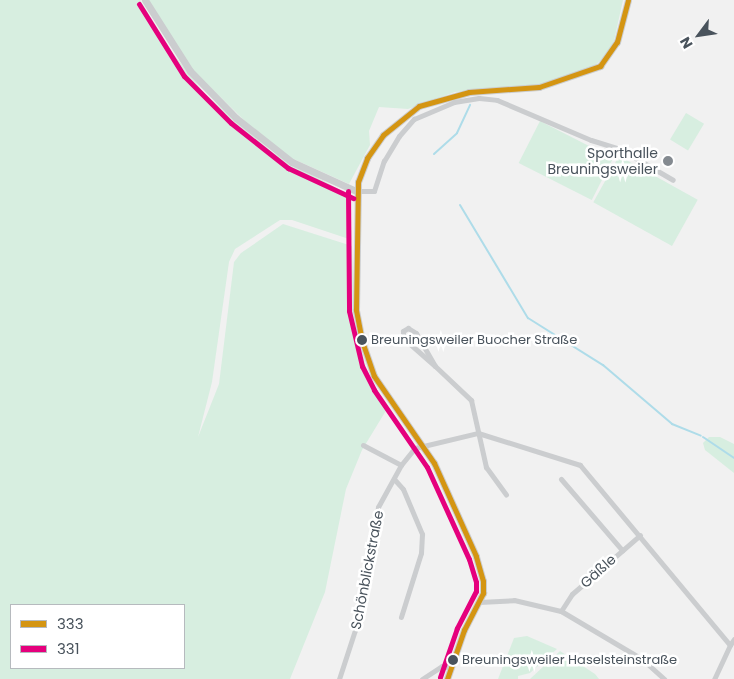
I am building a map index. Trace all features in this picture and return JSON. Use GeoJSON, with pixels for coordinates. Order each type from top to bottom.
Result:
{"type":"FeatureCollection","features":[{"type":"Feature","properties":{"kind":"street"},"geometry":{"type":"LineString","coordinates":[[144,0],[190,71],[236,118],[292,162],[356,191],[374,191],[380,168],[393,146],[406,127],[427,112],[454,102],[487,98],[620,148],[673,180]]}},
{"type":"Feature","properties":{"kind":"street"},"geometry":{"type":"LineString","coordinates":[[448,679],[450,668],[464,630],[480,602],[484,587],[476,556],[424,444],[377,380],[362,341],[356,310],[356,191],[361,171],[377,143],[404,115],[433,100],[469,92],[539,87],[595,69],[606,60],[616,42],[628,0]]}},
{"type":"Feature","properties":{"kind":"street"},"geometry":{"type":"LineString","coordinates":[[435,366],[414,331],[405,329],[402,335],[406,342],[470,399],[486,467],[506,495]]}},
{"type":"Feature","properties":{"kind":"street"},"geometry":{"type":"LineString","coordinates":[[424,444],[478,433],[578,463],[730,645]]}},
{"type":"Feature","properties":{"kind":"street","name":"Schönblickstraße"},"geometry":{"type":"LineString","coordinates":[[339,679],[355,630],[378,507],[408,454],[424,444]]}},
{"type":"Feature","properties":{"kind":"street"},"geometry":{"type":"LineString","coordinates":[[363,446],[401,464]]}},
{"type":"Feature","properties":{"kind":"street"},"geometry":{"type":"LineString","coordinates":[[394,479],[403,489],[422,534],[421,553],[401,617]]}},
{"type":"Feature","properties":{"kind":"street"},"geometry":{"type":"LineString","coordinates":[[561,479],[622,550]]}},
{"type":"Feature","properties":{"kind":"street","name":"Gäßle"},"geometry":{"type":"LineString","coordinates":[[561,611],[572,594],[640,535]]}},
{"type":"Feature","properties":{"kind":"street"},"geometry":{"type":"LineString","coordinates":[[480,602],[514,600],[561,611],[642,659],[664,679]]}},
{"type":"Feature","properties":{"kind":"street"},"geometry":{"type":"LineString","coordinates":[[714,679],[734,639]]}},
{"type":"Feature","properties":{"kind":"street"},"geometry":{"type":"LineString","coordinates":[[422,679],[442,666],[450,668]]}},
{"type":"Feature","properties":{"kind":"green space"},"geometry":{"type":"Polygon","coordinates":[[[0,0],[140,0],[172,52],[204,93],[272,152],[340,190],[349,198],[352,240],[292,220],[280,220],[235,249],[229,262],[212,382],[198,437],[219,384],[234,262],[241,253],[283,224],[352,246],[355,323],[369,379],[387,409],[362,450],[346,489],[325,592],[290,679],[0,679],[0,0]]]}},
{"type":"Feature","properties":{"kind":"green space"},"geometry":{"type":"Polygon","coordinates":[[[148,0],[623,0],[614,41],[604,58],[594,66],[539,85],[455,92],[408,109],[379,107],[369,131],[370,145],[349,184],[289,157],[254,130],[187,64],[148,0]]]}},
{"type":"Feature","properties":{"kind":"green space"},"geometry":{"type":"Polygon","coordinates":[[[686,113],[704,124],[688,150],[670,140],[686,113]]]}},
{"type":"Feature","properties":{"kind":"green space"},"geometry":{"type":"Polygon","coordinates":[[[540,121],[613,158],[592,200],[519,163],[540,121]]]}},
{"type":"Feature","properties":{"kind":"green space"},"geometry":{"type":"Polygon","coordinates":[[[619,156],[698,200],[672,246],[593,202],[619,156]]]}},
{"type":"Feature","properties":{"kind":"green space"},"geometry":{"type":"Polygon","coordinates":[[[709,437],[720,437],[734,444],[734,473],[705,450],[703,443],[709,437]]]}},
{"type":"Feature","properties":{"kind":"green space"},"geometry":{"type":"Polygon","coordinates":[[[527,636],[557,649],[530,673],[518,676],[518,679],[498,679],[514,638],[527,636]]]}},
{"type":"Feature","properties":{"kind":"green space"},"geometry":{"type":"Polygon","coordinates":[[[560,651],[595,674],[599,679],[530,679],[560,651]]]}},
{"type":"Feature","properties":{"kind":"waterway"},"geometry":{"type":"LineString","coordinates":[[434,154],[457,133],[470,105]]}},
{"type":"Feature","properties":{"kind":"waterway"},"geometry":{"type":"LineString","coordinates":[[460,205],[528,318],[603,365],[672,424],[701,436]]}},
{"type":"Feature","properties":{"kind":"waterway"},"geometry":{"type":"LineString","coordinates":[[703,437],[734,458]]}},
{"type":"Feature","properties":{"kind":"transit line","name":"333"},"geometry":{"type":"LineString","coordinates":[[447,679],[464,630],[483,593],[483,581],[476,556],[434,463],[374,376],[362,341],[356,310],[358,182],[367,158],[383,135],[419,106],[469,92],[539,87],[600,66],[617,42],[628,0]]}},
{"type":"Feature","properties":{"kind":"transit line","name":"331"},"geometry":{"type":"LineString","coordinates":[[139,4],[184,76],[231,123],[288,168],[353,198]]}},
{"type":"Feature","properties":{"kind":"transit line","name":"331"},"geometry":{"type":"LineString","coordinates":[[348,191],[349,311],[362,366],[374,390],[427,467],[469,559],[476,582],[476,591],[457,628],[440,677]]}},
{"type":"Feature","properties":{"kind":"place","name":"Sporthalle Breuningsweiler"},"geometry":{"type":"Point","coordinates":[668,161]}},
{"type":"Feature","properties":{"kind":"place","name":"Breuningsweiler Buocher Straße"},"geometry":{"type":"Point","coordinates":[362,340]}},
{"type":"Feature","properties":{"kind":"place","name":"Breuningsweiler Haselsteinstraße"},"geometry":{"type":"Point","coordinates":[453,660]}}]}
